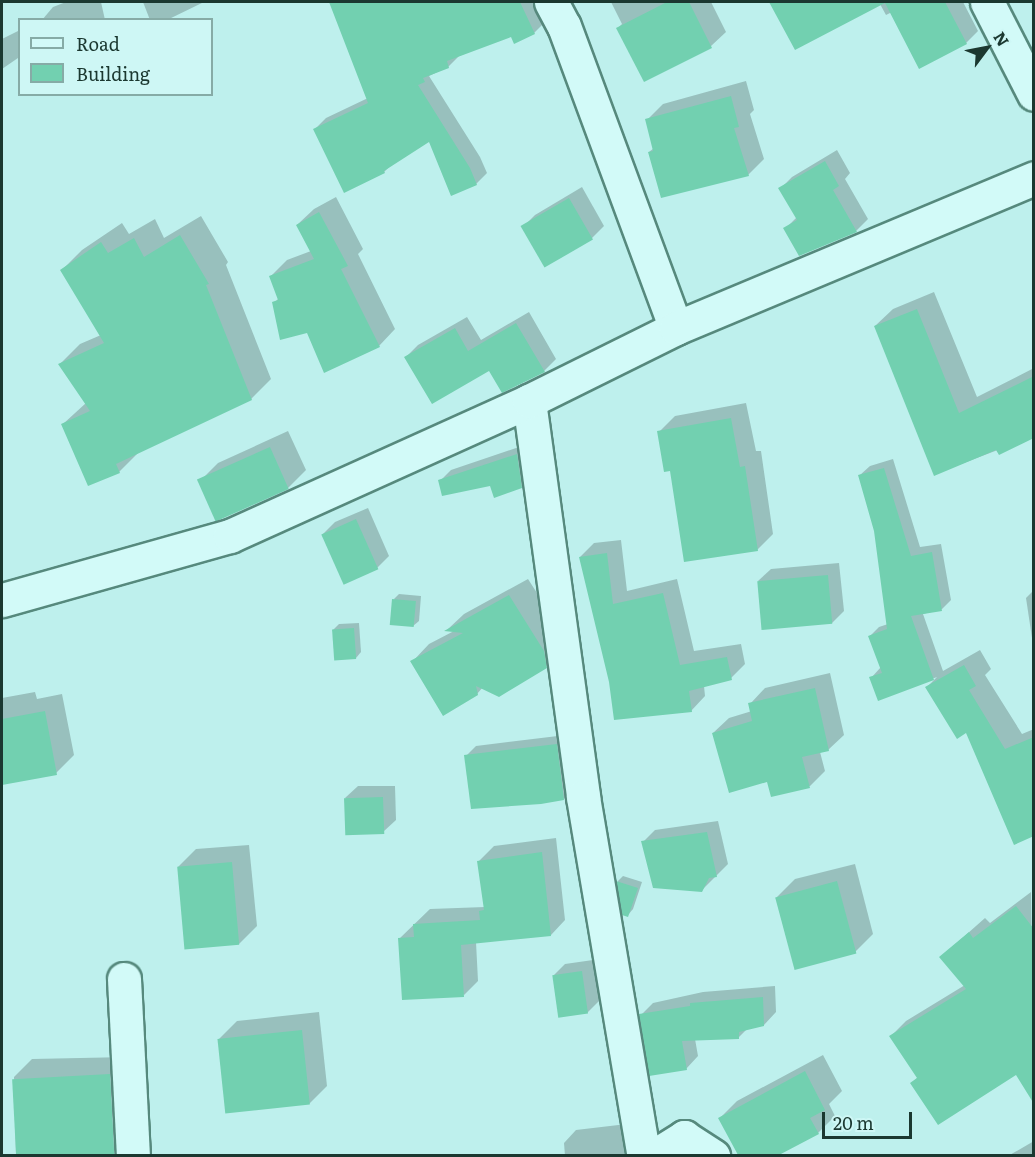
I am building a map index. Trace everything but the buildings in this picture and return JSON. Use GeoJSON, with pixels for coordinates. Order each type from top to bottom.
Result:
{"type":"FeatureCollection","features":[{"type":"Feature","properties":{"kind":"street"},"geometry":{"type":"LineString","coordinates":[[551,2],[564,26],[676,328]]}},
{"type":"Feature","properties":{"kind":"street"},"geometry":{"type":"LineString","coordinates":[[987,2],[1034,94]]}},
{"type":"Feature","properties":{"kind":"street"},"geometry":{"type":"LineString","coordinates":[[2,600],[230,536],[529,401],[676,328],[1034,178]]}},
{"type":"Feature","properties":{"kind":"street"},"geometry":{"type":"LineString","coordinates":[[529,401],[583,797],[644,1155]]}},
{"type":"Feature","properties":{"kind":"street"},"geometry":{"type":"LineString","coordinates":[[124,979],[134,1155]]}},
{"type":"Feature","properties":{"kind":"street"},"geometry":{"type":"LineString","coordinates":[[654,1155],[684,1137],[713,1155]]}}]}
